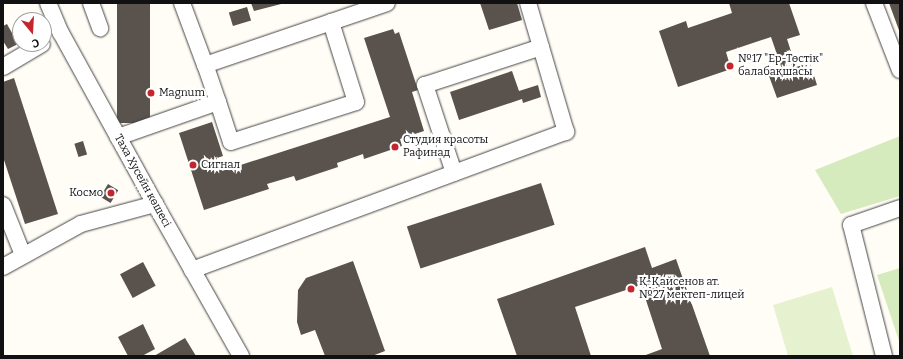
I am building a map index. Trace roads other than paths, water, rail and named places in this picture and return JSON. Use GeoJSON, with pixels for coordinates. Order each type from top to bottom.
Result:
{"type":"FeatureCollection","features":[{"type":"Feature","properties":{"kind":"street","name":"Таха Хусейн көшесі"},"geometry":{"type":"LineString","coordinates":[[48,3],[61,33],[241,356]]}},
{"type":"Feature","properties":{"kind":"street"},"geometry":{"type":"LineString","coordinates":[[91,3],[100,28]]}},
{"type":"Feature","properties":{"kind":"street"},"geometry":{"type":"LineString","coordinates":[[182,3],[231,142],[356,102],[331,22]]}},
{"type":"Feature","properties":{"kind":"street"},"geometry":{"type":"LineString","coordinates":[[205,65],[387,3]]}},
{"type":"Feature","properties":{"kind":"street"},"geometry":{"type":"LineString","coordinates":[[192,270],[566,132],[528,3]]}},
{"type":"Feature","properties":{"kind":"street"},"geometry":{"type":"LineString","coordinates":[[874,3],[900,70]]}},
{"type":"Feature","properties":{"kind":"street"},"geometry":{"type":"LineString","coordinates":[[52,38],[61,33]]}},
{"type":"Feature","properties":{"kind":"street"},"geometry":{"type":"LineString","coordinates":[[454,173],[425,85],[541,47]]}},
{"type":"Feature","properties":{"kind":"street"},"geometry":{"type":"LineString","coordinates":[[3,67],[28,52]]}},
{"type":"Feature","properties":{"kind":"street"},"geometry":{"type":"LineString","coordinates":[[118,137],[218,102]]}},
{"type":"Feature","properties":{"kind":"street"},"geometry":{"type":"LineString","coordinates":[[3,267],[81,224],[155,204]]}},
{"type":"Feature","properties":{"kind":"street"},"geometry":{"type":"LineString","coordinates":[[3,205],[23,256]]}},
{"type":"Feature","properties":{"kind":"street"},"geometry":{"type":"LineString","coordinates":[[884,356],[851,225],[900,208]]}},
{"type":"Feature","properties":{"kind":"place","name":"№17 \"Ер-Төстік\" балабақшасы"},"geometry":{"type":"Point","coordinates":[730,66]}},
{"type":"Feature","properties":{"kind":"place","name":"Magnum"},"geometry":{"type":"Point","coordinates":[151,93]}},
{"type":"Feature","properties":{"kind":"place","name":"Студия красоты Рафинад"},"geometry":{"type":"Point","coordinates":[395,147]}},
{"type":"Feature","properties":{"kind":"place","name":"Сигнал"},"geometry":{"type":"Point","coordinates":[193,165]}},
{"type":"Feature","properties":{"kind":"place","name":"Космо"},"geometry":{"type":"Point","coordinates":[111,193]}},
{"type":"Feature","properties":{"kind":"place","name":"Қ. Қайсенов ат. №27 мектеп-лицей"},"geometry":{"type":"Point","coordinates":[631,289]}}]}
